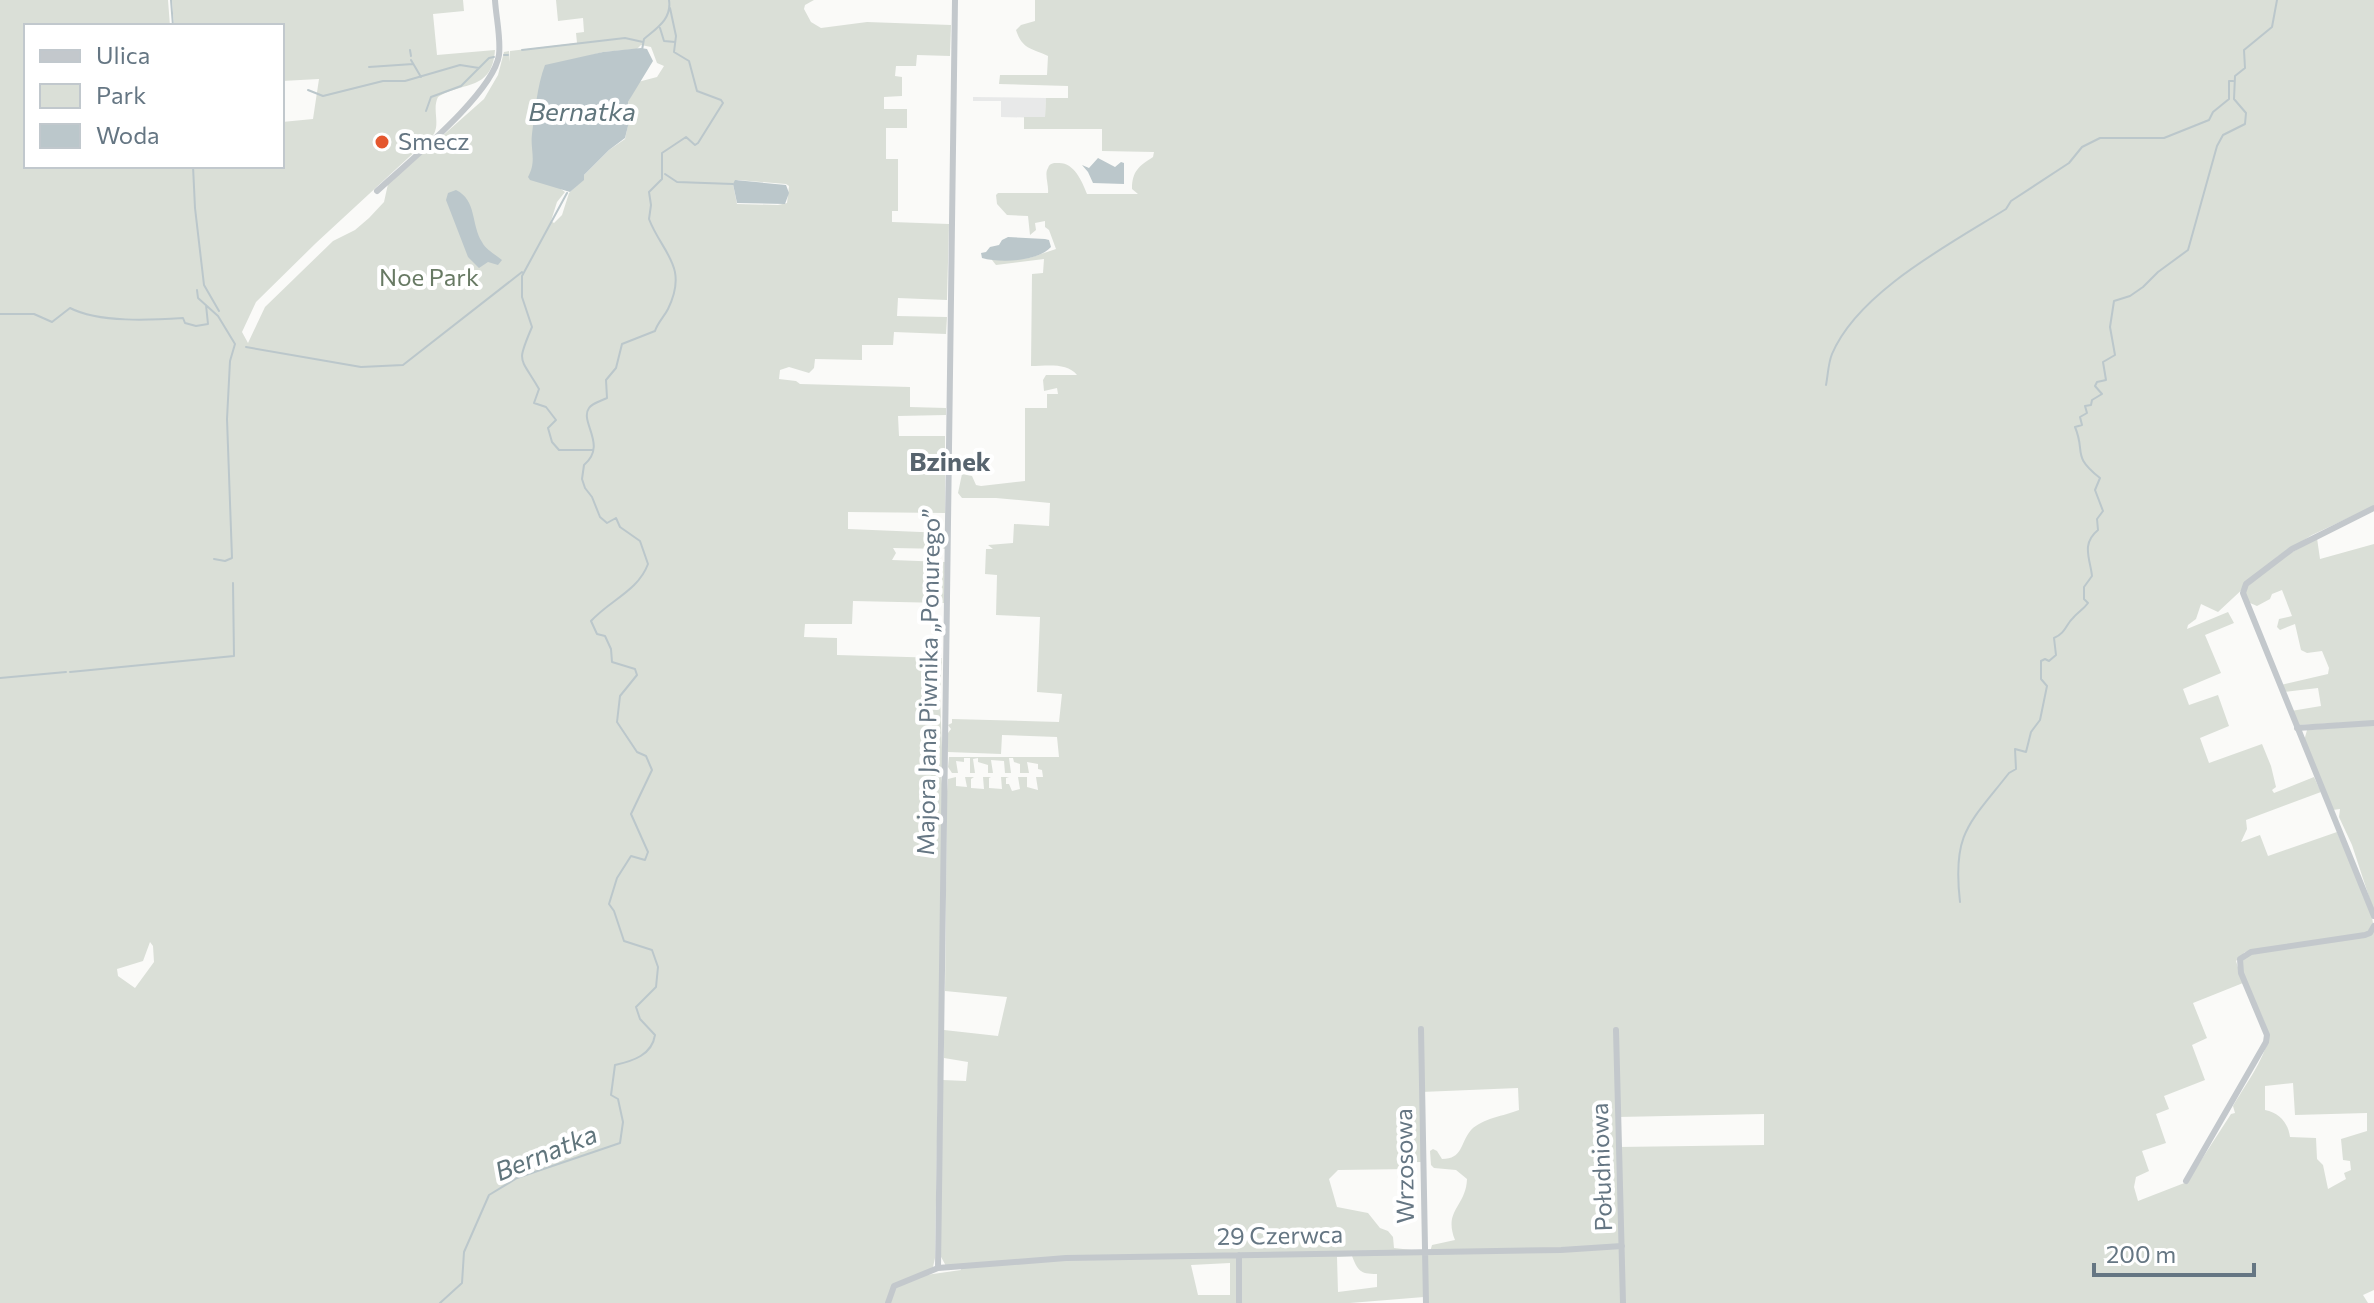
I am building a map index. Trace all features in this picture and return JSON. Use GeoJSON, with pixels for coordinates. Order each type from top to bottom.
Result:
{"type":"FeatureCollection","features":[{"type":"Feature","properties":{"kind":"street"},"geometry":{"type":"LineString","coordinates":[[377,191],[478,95],[497,64],[499,49],[495,0]]}},
{"type":"Feature","properties":{"kind":"street","name":"Majora Jana Piwnika „Ponurego”"},"geometry":{"type":"LineString","coordinates":[[938,1268],[955,0]]}},
{"type":"Feature","properties":{"kind":"street"},"geometry":{"type":"LineString","coordinates":[[2374,508],[2292,549],[2246,584],[2243,593],[2374,916]]}},
{"type":"Feature","properties":{"kind":"street"},"geometry":{"type":"LineString","coordinates":[[2297,728],[2374,723]]}},
{"type":"Feature","properties":{"kind":"street"},"geometry":{"type":"LineString","coordinates":[[2186,1181],[2266,1042],[2267,1035],[2241,973],[2240,959],[2251,952],[2365,935],[2374,926]]}},
{"type":"Feature","properties":{"kind":"street","name":"Wrzosowa"},"geometry":{"type":"LineString","coordinates":[[1421,1029],[1426,1303]]}},
{"type":"Feature","properties":{"kind":"street","name":"Południowa"},"geometry":{"type":"LineString","coordinates":[[1616,1030],[1623,1303]]}},
{"type":"Feature","properties":{"kind":"street","name":"29 Czerwca"},"geometry":{"type":"LineString","coordinates":[[888,1303],[894,1286],[938,1268],[1066,1258],[1561,1250],[1622,1246]]}},
{"type":"Feature","properties":{"kind":"street"},"geometry":{"type":"LineString","coordinates":[[1239,1255],[1239,1303]]}},
{"type":"Feature","properties":{"kind":"shaded area"},"geometry":{"type":"Polygon","coordinates":[[[973,97],[1046,98],[1045,118],[1001,117],[1001,101],[973,101],[973,97]]]}},
{"type":"Feature","properties":{"kind":"green space","name":"Noe Park"},"geometry":{"type":"Polygon","coordinates":[[[0,0],[168,0],[170,24],[24,24],[24,168],[284,168],[284,122],[313,119],[319,79],[284,81],[284,24],[174,24],[172,0],[463,0],[464,11],[433,14],[437,55],[495,50],[488,72],[475,83],[438,97],[434,134],[256,302],[242,332],[248,343],[265,307],[333,241],[355,230],[369,218],[384,202],[388,184],[484,99],[498,75],[504,52],[509,51],[509,62],[510,51],[577,43],[576,33],[584,32],[583,18],[558,21],[556,0],[814,0],[804,9],[811,22],[821,28],[867,22],[951,25],[950,56],[917,55],[916,66],[896,66],[895,76],[902,77],[902,96],[884,97],[884,109],[907,109],[907,128],[886,128],[886,159],[898,159],[898,211],[892,211],[892,222],[949,224],[947,300],[898,298],[897,316],[947,317],[946,334],[894,332],[893,345],[862,345],[862,360],[815,359],[814,368],[809,373],[789,367],[780,370],[779,379],[800,384],[910,387],[910,407],[946,408],[946,415],[898,416],[899,436],[945,436],[945,513],[848,512],[848,529],[945,533],[945,549],[893,548],[896,553],[892,560],[945,562],[944,603],[853,601],[852,624],[805,624],[804,637],[837,638],[837,655],[942,658],[940,692],[936,695],[940,696],[941,776],[943,792],[947,792],[948,779],[956,777],[956,786],[967,787],[965,777],[974,777],[971,788],[984,789],[983,777],[991,777],[989,788],[1002,789],[1001,777],[1009,777],[1006,784],[1012,791],[1020,789],[1018,777],[1027,777],[1027,787],[1038,790],[1036,777],[1043,777],[1038,764],[1027,762],[1029,773],[1020,773],[1020,764],[1013,758],[1009,758],[1011,773],[1005,773],[1004,761],[991,760],[993,773],[988,773],[988,765],[978,762],[978,758],[973,759],[975,773],[970,773],[970,758],[964,758],[964,762],[956,761],[958,773],[952,773],[948,767],[949,757],[1059,757],[1057,737],[1002,735],[1001,754],[948,752],[948,733],[951,729],[948,725],[952,719],[1059,722],[1062,694],[1037,692],[1040,617],[996,615],[997,575],[985,574],[986,549],[993,549],[988,545],[1013,543],[1014,524],[1049,526],[1050,503],[962,498],[958,493],[962,474],[972,476],[976,485],[981,486],[1025,481],[1025,408],[1047,408],[1047,394],[1058,394],[1057,388],[1044,391],[1046,375],[1077,375],[1062,366],[1031,366],[1032,274],[1043,273],[1044,259],[996,265],[992,260],[1029,258],[1056,249],[1045,221],[1035,223],[1036,230],[1030,235],[1028,216],[1007,215],[997,204],[996,195],[1048,193],[1047,170],[1056,163],[1073,169],[1087,194],[1138,194],[1132,189],[1135,173],[1153,157],[1154,152],[1102,151],[1102,129],[1024,129],[1024,117],[1045,117],[1046,98],[1068,98],[1068,86],[999,84],[1000,75],[1047,75],[1048,56],[1024,44],[1016,30],[1035,21],[1035,0],[2374,0],[2374,506],[2312,535],[2277,557],[2218,612],[2201,604],[2196,619],[2187,629],[2228,612],[2234,623],[2205,635],[2221,673],[2183,689],[2189,705],[2218,695],[2229,726],[2200,738],[2209,763],[2262,744],[2271,766],[2276,787],[2272,790],[2274,793],[2314,777],[2321,792],[2246,820],[2247,829],[2241,842],[2260,835],[2268,856],[2337,832],[2373,923],[2369,931],[2363,934],[2245,952],[2236,961],[2243,983],[2193,1003],[2207,1038],[2192,1045],[2205,1080],[2164,1096],[2169,1109],[2156,1114],[2166,1143],[2142,1151],[2149,1171],[2136,1177],[2134,1187],[2138,1201],[2187,1182],[2231,1114],[2235,1113],[2233,1106],[2263,1055],[2266,1030],[2243,976],[2243,957],[2366,937],[2374,931],[2374,1290],[2363,1295],[2368,1303],[1425,1303],[1424,1297],[1350,1303],[0,1303],[0,0]],[[641,45],[637,49],[603,52],[578,59],[576,64],[566,65],[554,75],[558,80],[553,86],[558,85],[558,91],[542,90],[542,109],[536,117],[540,121],[534,124],[534,130],[539,133],[533,135],[535,154],[543,156],[538,168],[540,174],[565,192],[557,202],[551,221],[554,223],[562,215],[569,193],[583,180],[584,175],[625,139],[630,116],[628,102],[638,82],[657,77],[664,66],[657,63],[651,47],[641,45]],[[738,180],[733,184],[737,204],[787,203],[789,186],[786,184],[738,180]],[[947,792],[943,793],[935,1258],[933,1267],[925,1272],[926,1275],[961,1270],[960,1267],[946,1266],[940,1255],[943,1080],[966,1081],[968,1062],[944,1058],[944,1030],[998,1036],[1007,997],[945,991],[947,792]],[[150,942],[143,961],[117,969],[118,976],[135,988],[154,962],[150,942]],[[2293,1083],[2265,1086],[2265,1110],[2282,1119],[2290,1137],[2316,1138],[2317,1159],[2323,1165],[2328,1189],[2346,1179],[2344,1173],[2351,1170],[2350,1161],[2343,1160],[2341,1139],[2367,1131],[2367,1113],[2295,1115],[2293,1083]],[[1518,1088],[1421,1092],[1422,1162],[1410,1162],[1409,1169],[1338,1170],[1329,1179],[1337,1207],[1368,1213],[1380,1228],[1393,1237],[1394,1248],[1430,1252],[1432,1245],[1455,1240],[1453,1215],[1463,1196],[1467,1179],[1456,1170],[1434,1168],[1430,1151],[1437,1151],[1442,1159],[1454,1156],[1476,1126],[1519,1110],[1518,1088]],[[1764,1114],[1618,1117],[1618,1147],[1764,1145],[1764,1114]],[[1352,1256],[1337,1257],[1338,1292],[1377,1287],[1377,1274],[1360,1271],[1352,1256]],[[1230,1263],[1191,1265],[1198,1295],[1230,1295],[1230,1263]]]}},
{"type":"Feature","properties":{"kind":"green space"},"geometry":{"type":"Polygon","coordinates":[[[2317,538],[2320,559],[2374,544],[2374,721],[2299,725],[2291,711],[2321,706],[2318,688],[2284,692],[2281,685],[2328,674],[2329,668],[2322,651],[2307,653],[2301,650],[2295,624],[2280,630],[2277,627],[2279,619],[2292,616],[2282,590],[2257,606],[2244,596],[2245,588],[2277,561],[2317,538]]]}},
{"type":"Feature","properties":{"kind":"green space"},"geometry":{"type":"Polygon","coordinates":[[[2374,725],[2374,912],[2352,845],[2339,817],[2340,809],[2333,810],[2304,741],[2307,730],[2374,725]]]}},
{"type":"Feature","properties":{"kind":"water","name":"Bernatka"},"geometry":{"type":"Polygon","coordinates":[[[647,49],[653,61],[628,102],[629,122],[625,138],[609,150],[570,192],[530,180],[535,108],[545,65],[603,52],[647,49]]]}},
{"type":"Feature","properties":{"kind":"water"},"geometry":{"type":"Polygon","coordinates":[[[1098,158],[1115,167],[1124,163],[1124,184],[1093,183],[1082,165],[1089,168],[1098,158]]]}},
{"type":"Feature","properties":{"kind":"water"},"geometry":{"type":"Polygon","coordinates":[[[735,180],[786,185],[789,193],[785,204],[737,203],[735,180]]]}},
{"type":"Feature","properties":{"kind":"water"},"geometry":{"type":"Polygon","coordinates":[[[456,190],[471,206],[484,245],[502,260],[498,265],[488,262],[479,268],[468,257],[446,200],[448,193],[456,190]]]}},
{"type":"Feature","properties":{"kind":"water"},"geometry":{"type":"Polygon","coordinates":[[[1008,237],[1045,239],[1049,240],[1051,247],[1037,256],[1018,260],[982,258],[981,253],[1008,237]]]}},
{"type":"Feature","properties":{"kind":"waterway"},"geometry":{"type":"LineString","coordinates":[[171,0],[173,24]]}},
{"type":"Feature","properties":{"kind":"waterway","name":"Bernatka"},"geometry":{"type":"LineString","coordinates":[[642,50],[644,39],[666,18],[669,0]]}},
{"type":"Feature","properties":{"kind":"waterway"},"geometry":{"type":"LineString","coordinates":[[1960,902],[1959,860],[1966,831],[1983,805],[2009,773],[2016,769],[2015,749],[2026,752],[2031,732],[2040,720],[2047,686],[2041,679],[2041,661],[2049,661],[2056,655],[2054,638],[2088,603],[2084,599],[2084,587],[2092,576],[2088,546],[2098,530],[2097,519],[2103,511],[2095,490],[2100,478],[2082,459],[2075,427],[2082,425],[2080,417],[2087,413],[2085,406],[2091,405],[2092,400],[2102,394],[2095,386],[2097,382],[2106,380],[2103,362],[2115,355],[2110,327],[2114,301],[2130,296],[2188,250],[2217,146],[2223,135],[2245,124],[2246,113],[2234,99],[2235,76],[2245,68],[2244,50],[2272,27],[2277,0]]}},
{"type":"Feature","properties":{"kind":"waterway","name":"Bernatka"},"geometry":{"type":"LineString","coordinates":[[440,1303],[462,1283],[464,1252],[489,1195],[517,1178],[620,1143],[623,1122],[618,1099],[611,1095],[615,1065],[646,1052],[655,1035],[640,1019],[636,1007],[656,987],[658,967],[652,950],[624,941],[609,904],[617,878],[631,856],[645,860],[648,852],[631,814],[652,770],[646,756],[637,752],[617,722],[620,696],[637,675],[635,669],[612,662],[611,649],[605,636],[597,634],[591,621],[631,588],[648,564],[640,541],[620,527],[616,518],[607,523],[600,517],[582,479],[584,465],[594,450],[587,420],[589,408],[607,398],[606,380],[616,368],[622,344],[655,331],[674,294],[675,271],[649,219],[649,192],[662,179],[662,153],[686,137],[695,145],[698,143],[723,103],[697,91],[689,61],[674,52],[676,36],[670,8]]}},
{"type":"Feature","properties":{"kind":"waterway"},"geometry":{"type":"LineString","coordinates":[[660,28],[664,41],[675,42]]}},
{"type":"Feature","properties":{"kind":"waterway"},"geometry":{"type":"LineString","coordinates":[[522,50],[625,38],[643,42]]}},
{"type":"Feature","properties":{"kind":"waterway"},"geometry":{"type":"LineString","coordinates":[[410,50],[411,56]]}},
{"type":"Feature","properties":{"kind":"waterway"},"geometry":{"type":"LineString","coordinates":[[426,111],[431,97],[461,86],[489,58],[494,57]]}},
{"type":"Feature","properties":{"kind":"waterway"},"geometry":{"type":"LineString","coordinates":[[411,60],[421,77]]}},
{"type":"Feature","properties":{"kind":"waterway"},"geometry":{"type":"LineString","coordinates":[[369,67],[413,64]]}},
{"type":"Feature","properties":{"kind":"waterway"},"geometry":{"type":"LineString","coordinates":[[308,90],[323,96],[383,81],[405,81],[460,65],[479,68]]}},
{"type":"Feature","properties":{"kind":"waterway"},"geometry":{"type":"LineString","coordinates":[[1826,385],[1832,354],[1845,331],[1862,310],[1908,271],[2006,209],[2011,201],[2069,163],[2082,147],[2100,138],[2164,138],[2209,120],[2213,112],[2229,99],[2229,81],[2233,81]]}},
{"type":"Feature","properties":{"kind":"waterway"},"geometry":{"type":"LineString","coordinates":[[193,168],[204,285],[219,311]]}},
{"type":"Feature","properties":{"kind":"waterway"},"geometry":{"type":"LineString","coordinates":[[665,174],[677,182],[733,184]]}},
{"type":"Feature","properties":{"kind":"waterway"},"geometry":{"type":"LineString","coordinates":[[567,193],[522,276],[522,297],[532,327],[522,360],[539,389],[534,403],[546,407],[556,420],[548,428],[552,442],[559,450],[592,450]]}},
{"type":"Feature","properties":{"kind":"waterway"},"geometry":{"type":"LineString","coordinates":[[246,347],[361,367],[403,365],[522,272]]}},
{"type":"Feature","properties":{"kind":"waterway"},"geometry":{"type":"LineString","coordinates":[[197,290],[198,298],[218,316],[235,344],[230,361],[227,419],[232,558],[225,561],[214,559]]}},
{"type":"Feature","properties":{"kind":"waterway"},"geometry":{"type":"LineString","coordinates":[[0,314],[34,314],[52,322],[70,308],[110,318],[183,318],[185,323],[196,326],[208,324],[206,305]]}},
{"type":"Feature","properties":{"kind":"waterway"},"geometry":{"type":"LineString","coordinates":[[70,672],[234,656],[233,583]]}},
{"type":"Feature","properties":{"kind":"waterway"},"geometry":{"type":"LineString","coordinates":[[0,678],[66,672]]}},
{"type":"Feature","properties":{"kind":"place","name":"Smecz"},"geometry":{"type":"Point","coordinates":[382,142]}},
{"type":"Feature","properties":{"kind":"district","name":"Bzinek"},"geometry":{"type":"Point","coordinates":[950,462]}}]}
